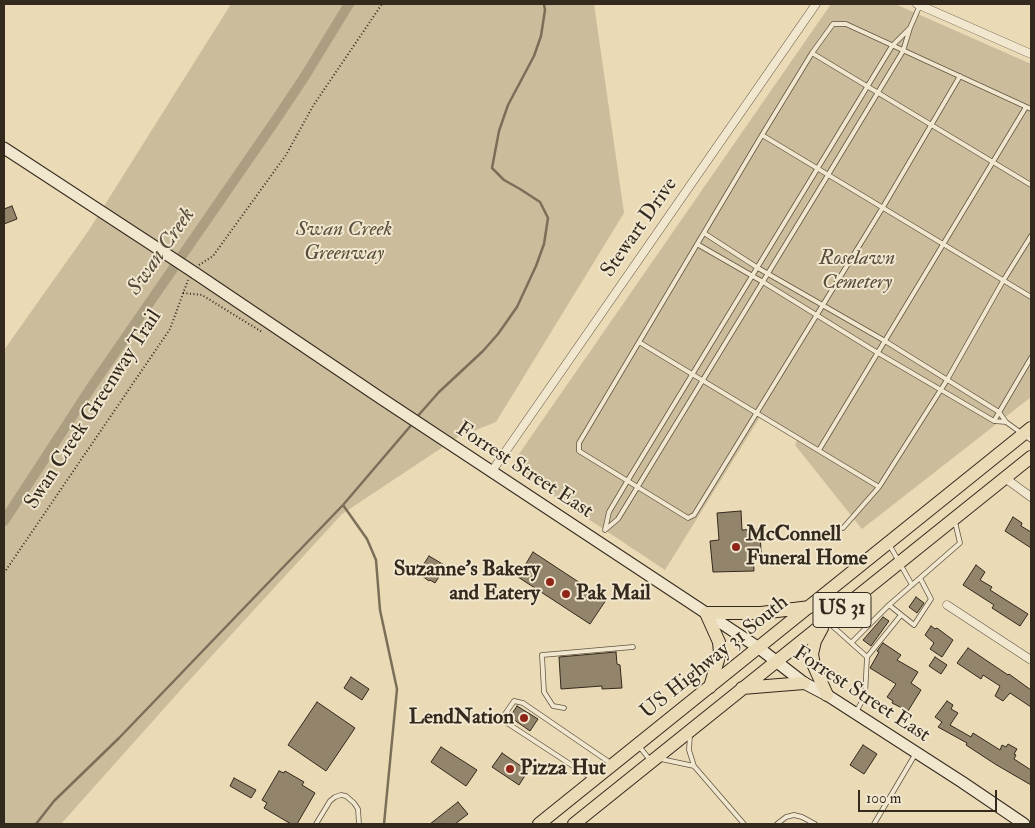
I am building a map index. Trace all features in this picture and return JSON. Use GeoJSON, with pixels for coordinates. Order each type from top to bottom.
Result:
{"type":"FeatureCollection","features":[{"type":"Feature","properties":{"kind":"main road","name":"US Highway 31 South"},"geometry":{"type":"LineString","coordinates":[[539,824],[810,607],[888,542],[1029,434]]}},
{"type":"Feature","properties":{"kind":"main road","name":"US Highway 31 South"},"geometry":{"type":"LineString","coordinates":[[574,824],[1031,457]]}},
{"type":"Feature","properties":{"kind":"main road"},"geometry":{"type":"LineString","coordinates":[[710,687],[720,653],[719,642],[706,613],[761,613],[810,607]]}},
{"type":"Feature","properties":{"kind":"main road"},"geometry":{"type":"LineString","coordinates":[[826,623],[815,641],[812,654],[814,666],[826,695]]}},
{"type":"Feature","properties":{"kind":"main road"},"geometry":{"type":"LineString","coordinates":[[742,688],[804,683]]}},
{"type":"Feature","properties":{"kind":"street","name":"Stewart Drive"},"geometry":{"type":"LineString","coordinates":[[492,471],[816,4]]}},
{"type":"Feature","properties":{"kind":"street"},"geometry":{"type":"LineString","coordinates":[[919,4],[1031,54]]}},
{"type":"Feature","properties":{"kind":"street","name":"Forrest Street East"},"geometry":{"type":"LineString","coordinates":[[4,148],[759,648],[804,683],[917,753],[1024,824]]}},
{"type":"Feature","properties":{"kind":"street"},"geometry":{"type":"LineString","coordinates":[[1005,478],[1031,497]]}},
{"type":"Feature","properties":{"kind":"street"},"geometry":{"type":"LineString","coordinates":[[947,605],[1031,660]]}},
{"type":"Feature","properties":{"kind":"lane"},"geometry":{"type":"LineString","coordinates":[[598,542],[605,530],[618,518],[638,486],[903,51],[919,4]]}},
{"type":"Feature","properties":{"kind":"lane"},"geometry":{"type":"LineString","coordinates":[[960,76],[883,207],[694,515],[688,518],[579,452],[579,442],[762,135],[812,53],[833,24],[846,24],[892,46],[960,76],[1031,109]]}},
{"type":"Feature","properties":{"kind":"lane"},"geometry":{"type":"LineString","coordinates":[[605,530],[609,512],[628,480],[892,46],[910,28]]}},
{"type":"Feature","properties":{"kind":"lane"},"geometry":{"type":"LineString","coordinates":[[812,53],[1031,185]]}},
{"type":"Feature","properties":{"kind":"lane"},"geometry":{"type":"LineString","coordinates":[[819,450],[1026,107]]}},
{"type":"Feature","properties":{"kind":"lane"},"geometry":{"type":"LineString","coordinates":[[762,135],[1031,297]]}},
{"type":"Feature","properties":{"kind":"lane"},"geometry":{"type":"LineString","coordinates":[[704,233],[758,268],[885,342],[999,412],[1006,422]]}},
{"type":"Feature","properties":{"kind":"lane"},"geometry":{"type":"LineString","coordinates":[[843,528],[879,487],[940,390],[1031,236]]}},
{"type":"Feature","properties":{"kind":"lane"},"geometry":{"type":"LineString","coordinates":[[698,244],[994,421],[1006,422],[1029,434]]}},
{"type":"Feature","properties":{"kind":"lane"},"geometry":{"type":"LineString","coordinates":[[639,342],[879,487]]}},
{"type":"Feature","properties":{"kind":"lane"},"geometry":{"type":"LineString","coordinates":[[994,421],[1031,358]]}},
{"type":"Feature","properties":{"kind":"lane"},"geometry":{"type":"LineString","coordinates":[[852,642],[889,605],[960,543],[954,519]]}},
{"type":"Feature","properties":{"kind":"lane"},"geometry":{"type":"LineString","coordinates":[[888,542],[912,585]]}},
{"type":"Feature","properties":{"kind":"lane"},"geometry":{"type":"LineString","coordinates":[[889,605],[914,625],[931,599],[920,578]]}},
{"type":"Feature","properties":{"kind":"lane"},"geometry":{"type":"LineString","coordinates":[[855,714],[865,696],[867,657],[900,615]]}},
{"type":"Feature","properties":{"kind":"lane"},"geometry":{"type":"LineString","coordinates":[[826,623],[852,642],[867,657]]}},
{"type":"Feature","properties":{"kind":"lane"},"geometry":{"type":"LineString","coordinates":[[564,708],[553,706],[544,692],[542,655],[633,648]]}},
{"type":"Feature","properties":{"kind":"lane"},"geometry":{"type":"LineString","coordinates":[[594,780],[506,723],[505,714],[514,701],[523,703],[614,765]]}},
{"type":"Feature","properties":{"kind":"lane"},"geometry":{"type":"LineString","coordinates":[[690,731],[688,750],[694,766],[744,824]]}},
{"type":"Feature","properties":{"kind":"lane"},"geometry":{"type":"LineString","coordinates":[[638,745],[653,761],[673,761],[694,766]]}},
{"type":"Feature","properties":{"kind":"lane"},"geometry":{"type":"LineString","coordinates":[[874,824],[917,753]]}},
{"type":"Feature","properties":{"kind":"lane"},"geometry":{"type":"LineString","coordinates":[[316,824],[330,802],[335,797],[341,795],[350,799],[358,809],[359,824]]}},
{"type":"Feature","properties":{"kind":"lane"},"geometry":{"type":"LineString","coordinates":[[777,824],[786,817],[794,815],[815,824]]}},
{"type":"Feature","properties":{"kind":"path"},"geometry":{"type":"LineString","coordinates":[[213,256],[286,155],[313,106],[382,4]]}},
{"type":"Feature","properties":{"kind":"path","name":"Swan Creek Greenway Trail"},"geometry":{"type":"LineString","coordinates":[[4,573],[170,329],[186,284]]}},
{"type":"Feature","properties":{"kind":"path"},"geometry":{"type":"LineString","coordinates":[[183,293],[202,295],[268,335],[274,326]]}},
{"type":"Feature","properties":{"kind":"green space","name":"Swan Creek Greenway"},"geometry":{"type":"Polygon","coordinates":[[[231,4],[594,4],[624,213],[496,422],[458,437],[342,514],[61,824],[4,824],[4,350],[89,230],[231,4]]]}},
{"type":"Feature","properties":{"kind":"green space","name":"Roselawn Cemetery"},"geometry":{"type":"Polygon","coordinates":[[[831,4],[895,4],[1031,64],[1031,397],[862,529],[795,445],[797,440],[760,417],[665,570],[510,467],[831,4]]]}},
{"type":"Feature","properties":{"kind":"building"},"geometry":{"type":"Polygon","coordinates":[[[12,206],[17,219],[4,224],[4,209],[12,206]]]}},
{"type":"Feature","properties":{"kind":"building","name":"McConnell Funeral Home"},"geometry":{"type":"Polygon","coordinates":[[[741,511],[742,530],[760,529],[761,553],[753,553],[754,571],[713,572],[710,541],[719,540],[717,513],[741,511]]]}},
{"type":"Feature","properties":{"kind":"building"},"geometry":{"type":"Polygon","coordinates":[[[1013,517],[1022,523],[1021,526],[1031,532],[1031,548],[1005,531],[1013,517]]]}},
{"type":"Feature","properties":{"kind":"building"},"geometry":{"type":"Polygon","coordinates":[[[533,552],[606,600],[590,624],[518,577],[533,552]]]}},
{"type":"Feature","properties":{"kind":"building"},"geometry":{"type":"Polygon","coordinates":[[[429,556],[446,566],[435,583],[418,573],[429,556]]]}},
{"type":"Feature","properties":{"kind":"building"},"geometry":{"type":"Polygon","coordinates":[[[976,565],[985,572],[980,580],[992,587],[990,590],[1028,614],[1020,626],[992,608],[994,605],[963,585],[976,565]]]}},
{"type":"Feature","properties":{"kind":"building"},"geometry":{"type":"Polygon","coordinates":[[[916,597],[924,603],[917,613],[909,607],[916,597]]]}},
{"type":"Feature","properties":{"kind":"building"},"geometry":{"type":"Polygon","coordinates":[[[883,617],[889,621],[871,646],[863,640],[883,617]]]}},
{"type":"Feature","properties":{"kind":"building"},"geometry":{"type":"Polygon","coordinates":[[[931,626],[935,629],[937,628],[953,640],[942,657],[930,649],[934,643],[925,635],[931,626]]]}},
{"type":"Feature","properties":{"kind":"building"},"geometry":{"type":"Polygon","coordinates":[[[883,643],[901,655],[897,660],[918,672],[911,683],[921,690],[908,711],[892,703],[893,701],[887,697],[896,684],[870,668],[879,652],[877,651],[883,643]]]}},
{"type":"Feature","properties":{"kind":"building"},"geometry":{"type":"Polygon","coordinates":[[[968,648],[1031,690],[1031,707],[1010,693],[1003,701],[995,696],[1000,686],[983,675],[981,679],[957,663],[968,648]]]}},
{"type":"Feature","properties":{"kind":"building"},"geometry":{"type":"Polygon","coordinates":[[[616,652],[617,664],[620,665],[622,688],[602,689],[602,686],[561,689],[559,657],[616,652]]]}},
{"type":"Feature","properties":{"kind":"building"},"geometry":{"type":"Polygon","coordinates":[[[935,657],[947,665],[941,674],[929,666],[935,657]]]}},
{"type":"Feature","properties":{"kind":"building"},"geometry":{"type":"Polygon","coordinates":[[[351,677],[369,689],[362,700],[344,688],[351,677]]]}},
{"type":"Feature","properties":{"kind":"building"},"geometry":{"type":"Polygon","coordinates":[[[947,701],[953,705],[951,709],[958,713],[950,725],[971,737],[973,733],[1000,750],[1002,745],[1006,747],[1008,744],[1017,749],[1014,759],[1031,770],[1031,785],[966,745],[967,743],[938,727],[942,722],[935,717],[947,701]]]}},
{"type":"Feature","properties":{"kind":"building"},"geometry":{"type":"Polygon","coordinates":[[[317,702],[355,728],[326,771],[288,745],[317,702]]]}},
{"type":"Feature","properties":{"kind":"building","name":"LendNation"},"geometry":{"type":"Polygon","coordinates":[[[517,706],[538,719],[530,731],[510,717],[517,706]]]}},
{"type":"Feature","properties":{"kind":"building"},"geometry":{"type":"Polygon","coordinates":[[[863,745],[877,754],[864,774],[850,765],[863,745]]]}},
{"type":"Feature","properties":{"kind":"building"},"geometry":{"type":"Polygon","coordinates":[[[441,747],[477,770],[466,786],[431,762],[441,747]]]}},
{"type":"Feature","properties":{"kind":"building","name":"Pizza Hut"},"geometry":{"type":"Polygon","coordinates":[[[502,753],[528,771],[519,785],[492,767],[502,753]]]}},
{"type":"Feature","properties":{"kind":"building"},"geometry":{"type":"Polygon","coordinates":[[[279,771],[284,773],[285,771],[304,782],[302,785],[315,793],[297,824],[291,824],[264,808],[267,803],[262,800],[279,771]]]}},
{"type":"Feature","properties":{"kind":"building"},"geometry":{"type":"Polygon","coordinates":[[[234,778],[256,790],[251,798],[230,786],[234,778]]]}},
{"type":"Feature","properties":{"kind":"building"},"geometry":{"type":"Polygon","coordinates":[[[458,802],[468,814],[455,824],[430,824],[458,802]]]}},
{"type":"Feature","properties":{"kind":"waterway","name":"Swan Creek"},"geometry":{"type":"LineString","coordinates":[[4,521],[92,386],[275,121],[349,4]]}},
{"type":"Feature","properties":{"kind":"waterway"},"geometry":{"type":"LineString","coordinates":[[416,418],[439,392],[483,351],[498,334],[517,307],[544,244],[548,218],[540,202],[504,180],[492,168],[499,131],[508,105],[534,56],[541,36],[545,10],[544,4]]}},
{"type":"Feature","properties":{"kind":"waterway"},"geometry":{"type":"LineString","coordinates":[[36,824],[54,801],[119,738],[343,505],[413,423]]}},
{"type":"Feature","properties":{"kind":"waterway"},"geometry":{"type":"LineString","coordinates":[[343,505],[367,539],[376,560],[380,610],[397,689],[384,824]]}},
{"type":"Feature","properties":{"kind":"place","name":"McConnell Funeral Home"},"geometry":{"type":"Point","coordinates":[736,547]}},
{"type":"Feature","properties":{"kind":"place","name":"Suzanne's Bakery and Eatery"},"geometry":{"type":"Point","coordinates":[550,582]}},
{"type":"Feature","properties":{"kind":"place","name":"Pak Mail"},"geometry":{"type":"Point","coordinates":[566,594]}},
{"type":"Feature","properties":{"kind":"place","name":"LendNation"},"geometry":{"type":"Point","coordinates":[524,718]}},
{"type":"Feature","properties":{"kind":"place","name":"Pizza Hut"},"geometry":{"type":"Point","coordinates":[510,769]}}]}
